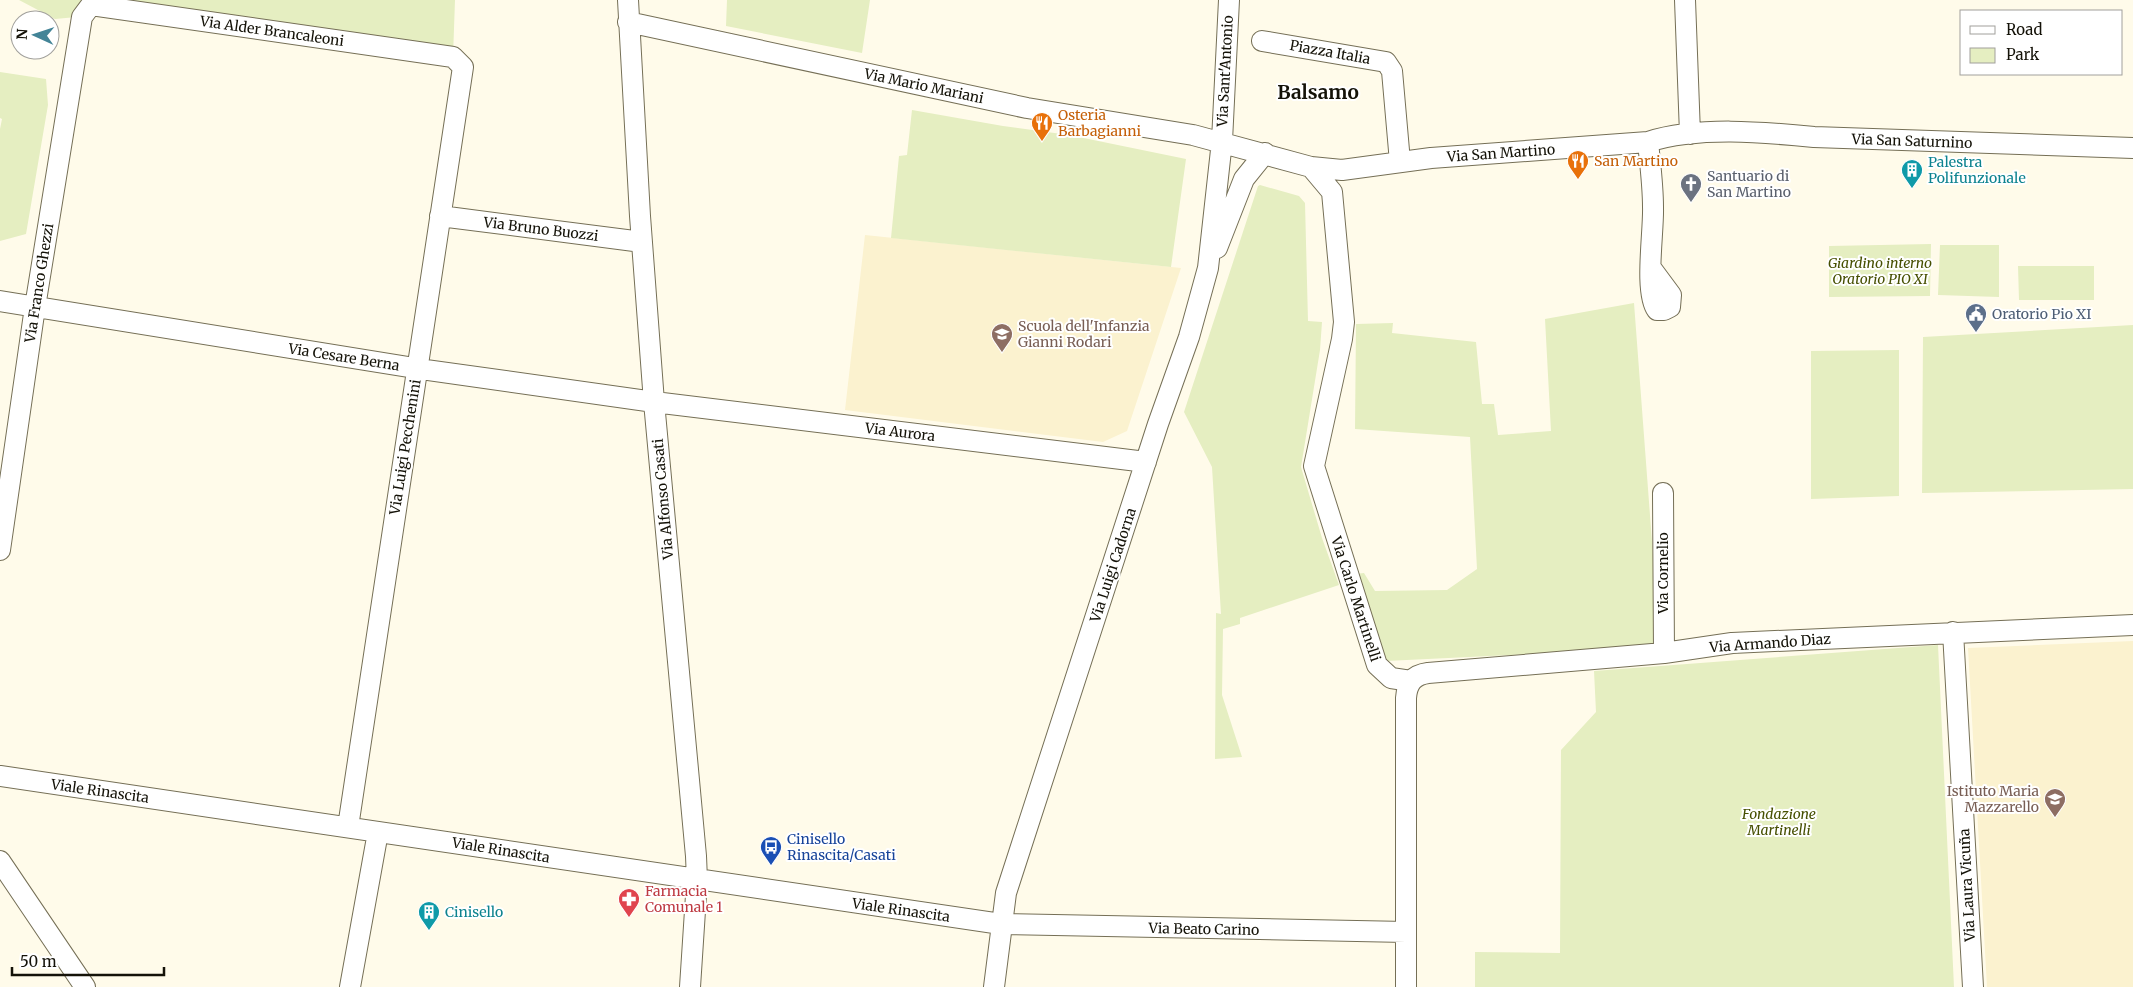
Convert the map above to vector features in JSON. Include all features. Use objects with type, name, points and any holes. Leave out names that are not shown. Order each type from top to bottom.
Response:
[{"type":"street","name":"Via Alfonso Casati","points":[[628,0],[642,242],[654,402],[697,880],[690,987]]},
{"type":"street","name":"Via Sant'Antonio","points":[[1222,141],[1229,0]]},
{"type":"street","points":[[1685,0],[1690,134]]},
{"type":"street","name":"Via Alder Brancaleoni","points":[[82,17],[91,5],[454,57],[463,67]]},
{"type":"street","name":"Via Franco Ghezzi","points":[[0,550],[35,307],[82,17]]},
{"type":"street","name":"Via Mario Mariani","points":[[628,22],[1027,108],[1222,141]]},
{"type":"street","name":"Piazza Italia","points":[[1262,41],[1386,62],[1392,71],[1400,162]]},
{"type":"street","name":"Via Luigi Pecchenini","points":[[348,827],[463,67]]},
{"type":"street","name":"Via San Saturnino","points":[[1690,134],[1769,132],[1814,137],[2133,148]]},
{"type":"street","name":"Via San Martino","points":[[1311,167],[1342,170],[1400,162],[1648,142],[1690,134]]},
{"type":"street","points":[[1222,141],[1311,167],[1332,192]]},
{"type":"street","name":"Via Luigi Cadorna","points":[[994,987],[1006,894],[1146,462],[1189,337],[1208,268],[1222,141]]},
{"type":"street","points":[[1648,142],[1654,207],[1651,268]]},
{"type":"street","points":[[1208,268],[1244,179],[1265,153]]},
{"type":"street","name":"Via Carlo Martinelli","points":[[1342,170],[1332,192],[1344,322],[1342,339],[1314,466],[1377,666],[1391,678],[1411,681]]},
{"type":"street","name":"Via Bruno Buozzi","points":[[440,216],[642,242]]},
{"type":"street","name":"Via Cesare Berna","points":[[0,301],[417,368],[654,402]]},
{"type":"street","name":"Via Aurora","points":[[654,402],[1146,462]]},
{"type":"street","name":"Via Cornelio","points":[[1663,493],[1664,653]]},
{"type":"street","name":"Via Armando Diaz","points":[[1411,681],[1420,675],[1428,673],[1664,653],[1732,643],[2133,625]]},
{"type":"street","name":"Via Laura Vicuña","points":[[1953,632],[1973,987]]},
{"type":"street","points":[[1406,987],[1406,698],[1407,688],[1411,681]]},
{"type":"street","name":"Viale Rinascita","points":[[0,776],[1001,924]]},
{"type":"street","points":[[350,987],[378,832]]},
{"type":"street","points":[[0,861],[85,987]]},
{"type":"street","name":"Via Beato Carino","points":[[1001,924],[1406,932]]},
{"type":"shaded area","name":"Scuola dell'Infanzia Gianni Rodari","points":[[865,235],[1181,268],[1127,431],[1103,442],[845,410]]},
{"type":"shaded area","name":"Istituto Maria Mazzarello","points":[[2133,641],[2133,987],[1987,987],[1968,648]]},
{"type":"green space","points":[[19,0],[455,0],[453,57],[98,15],[60,19],[60,10],[38,10]]},
{"type":"green space","points":[[727,0],[870,0],[862,53],[726,26]]},
{"type":"green space","points":[[0,72],[46,79],[48,105],[26,234],[0,241],[0,129],[2,119],[0,118]]},
{"type":"green space","points":[[912,110],[1069,135],[1186,159],[1171,267],[891,238],[899,156],[907,155]]},
{"type":"green space","points":[[1258,186],[1299,196],[1305,203],[1308,321],[1322,322],[1320,350],[1301,467],[1322,538],[1339,585],[1240,618],[1240,624],[1223,629],[1222,695],[1242,757],[1215,759],[1216,613],[1221,614],[1212,467],[1184,412]]},
{"type":"green space","name":"Giardino interno Oratorio PIO XI","points":[[1931,244],[1930,296],[1829,297],[1829,246]]},
{"type":"green space","points":[[1940,245],[1999,245],[1999,297],[1938,295]]},
{"type":"green space","points":[[2018,266],[2094,266],[2094,300],[2019,300]]},
{"type":"green space","points":[[1634,303],[1660,648],[1386,661],[1379,648],[1355,574],[1364,573],[1375,591],[1447,590],[1477,569],[1470,437],[1355,429],[1356,324],[1393,323],[1392,333],[1476,342],[1482,404],[1494,404],[1498,435],[1551,431],[1545,319]]},
{"type":"green space","points":[[2133,325],[2133,489],[1922,493],[1923,337]]},
{"type":"green space","points":[[1899,350],[1899,496],[1811,499],[1811,351]]},
{"type":"green space","name":"Fondazione Martinelli","points":[[1938,645],[1954,987],[1475,987],[1475,952],[1560,953],[1561,750],[1596,712],[1594,671]]},
{"type":"place","name":"Osteria Barbagianni","points":[[1042,142]]},
{"type":"place","name":"San Martino","points":[[1578,180]]},
{"type":"place","name":"Palestra Polifunzionale","points":[[1912,189]]},
{"type":"place","name":"Santuario di San Martino","points":[[1691,203]]},
{"type":"place","name":"Oratorio Pio XI","points":[[1976,333]]},
{"type":"place","name":"Scuola dell'Infanzia Gianni Rodari","points":[[1002,353]]},
{"type":"place","name":"Istituto Maria Mazzarello","points":[[2055,818]]},
{"type":"place","name":"Cinisello Rinascita/Casati","points":[[771,866]]},
{"type":"place","name":"Farmacia Comunale 1","points":[[629,918]]},
{"type":"place","name":"Cinisello","points":[[429,931]]},
{"type":"district","name":"Balsamo","points":[[1318,92]]}]
